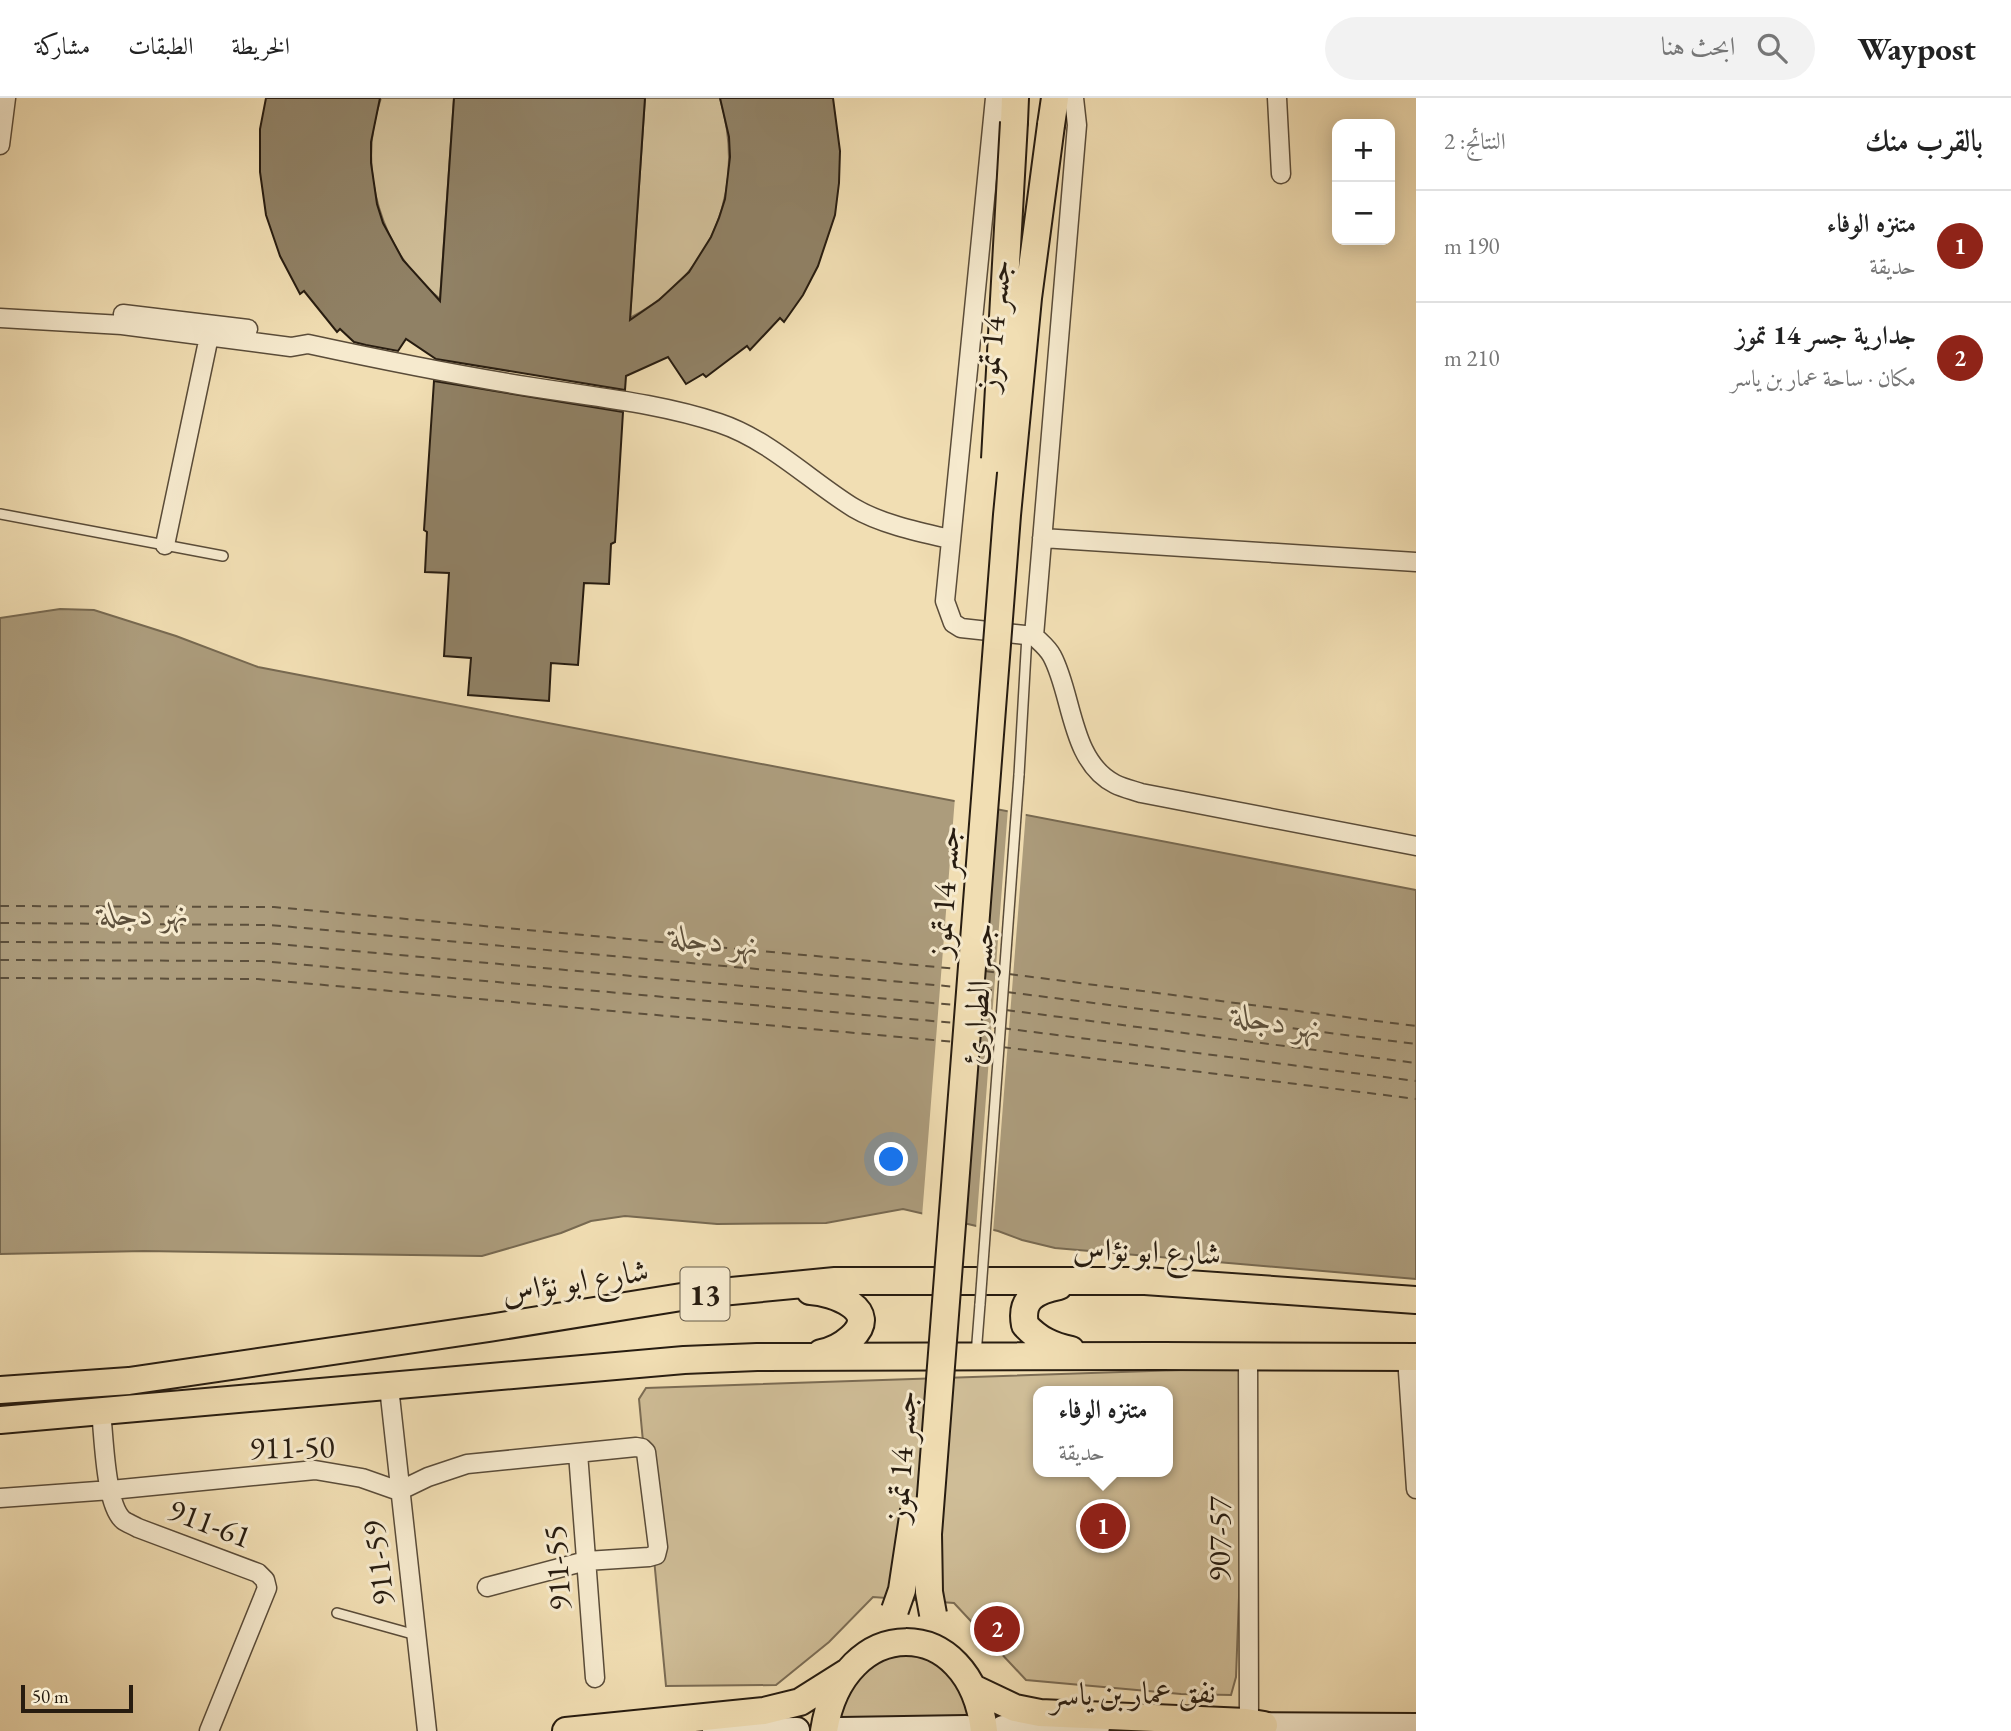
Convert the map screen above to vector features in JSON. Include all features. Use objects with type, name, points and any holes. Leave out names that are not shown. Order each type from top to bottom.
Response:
[{"type":"main road","name":"جسر 14 تموز","points":[[951,1660],[933,1614],[929,1591],[928,1534],[994,677],[1024,333],[1055,98]]},
{"type":"main road","name":"جسر 14 تموز","points":[[873,1650],[895,1610],[902,1590],[912,1535],[991,513],[1015,110]]},
{"type":"main road","name":"شارع ابو نؤاس","points":[[0,1390],[129,1381],[700,1294],[835,1280],[1145,1281],[1416,1300]]},
{"type":"main road","points":[[1145,1281],[1066,1284],[1047,1289],[1030,1298],[1025,1305],[1025,1325],[1034,1335],[1051,1346],[1077,1352],[1161,1356]]},
{"type":"main road","points":[[700,1294],[775,1290],[826,1292],[846,1300],[857,1309],[860,1321],[858,1332],[831,1351],[797,1356],[757,1357]]},
{"type":"main road","name":"13","points":[[0,1420],[684,1360],[757,1357],[1412,1357]]},
{"type":"main road","points":[[566,1731],[764,1712],[784,1707],[807,1698],[846,1673],[873,1650],[896,1642],[919,1643],[942,1652],[951,1660],[972,1688],[981,1711],[984,1729]]},
{"type":"main road","points":[[832,1730],[829,1705],[846,1673]]},
{"type":"main road","points":[[972,1688],[1015,1708],[1040,1713],[1257,1723]]},
{"type":"main road","name":"نفق عمار بن ياسر","points":[[832,1730],[1257,1723],[1416,1726]]},
{"type":"main road","points":[[715,1731],[797,1730]]},
{"type":"street","points":[[0,145],[6,98]]},
{"type":"street","points":[[995,98],[945,600],[953,623],[961,628],[1031,635],[1051,653],[1075,730],[1095,767],[1114,783],[1141,793],[1416,846]]},
{"type":"street","points":[[1031,635],[1042,538],[1077,125],[1074,98]]},
{"type":"street","points":[[1277,98],[1281,174]]},
{"type":"street","points":[[0,308],[97,312],[210,329]]},
{"type":"street","points":[[0,318],[298,336],[308,344],[471,377],[674,410],[722,424],[804,472],[856,509],[913,531],[950,539]]},
{"type":"street","points":[[165,545],[210,329]]},
{"type":"street","points":[[1042,538],[1416,562]]},
{"type":"street","name":"907-57","points":[[1248,1356],[1257,1723]]},
{"type":"street","points":[[1412,1357],[1416,1489]]},
{"type":"street","name":"911-59","points":[[389,1387],[427,1731]]},
{"type":"street","name":"911-61","points":[[101,1412],[114,1507],[122,1519],[138,1528],[258,1573],[265,1580],[267,1588],[209,1731]]},
{"type":"street","points":[[399,1492],[428,1477],[467,1464],[636,1447],[646,1452],[658,1547],[656,1555],[586,1561],[487,1587]]},
{"type":"street","name":"911-55","points":[[578,1453],[595,1678]]},
{"type":"street","name":"911-50","points":[[0,1497],[111,1490],[315,1470],[362,1478],[399,1492]]},
{"type":"lane","points":[[0,514],[223,556]]},
{"type":"lane","name":"جسر الطوارئ","points":[[976,1357],[1031,635]]},
{"type":"lane","points":[[337,1613],[416,1635]]},
{"type":"shaded area","points":[[381,98],[454,98],[440,299],[402,258],[379,208],[371,153]]},
{"type":"shaded area","points":[[645,98],[720,98],[727,131],[729,164],[725,196],[716,225],[702,253],[683,278],[659,300],[630,318]]},
{"type":"shaded area","points":[[1241,1368],[1245,1437],[1236,1677],[1231,1695],[1181,1694],[1026,1680],[954,1603],[873,1597],[829,1642],[776,1685],[666,1686],[639,1399],[646,1388]]},
{"type":"shaded area","points":[[908,1653],[937,1662],[958,1684],[972,1723],[838,1718],[849,1689],[878,1660]]},
{"type":"water","name":"نهر دجلة","points":[[60,609],[94,610],[176,636],[258,667],[1416,890],[1416,1279],[1055,1248],[998,1231],[903,1209],[826,1223],[717,1224],[625,1216],[591,1221],[561,1233],[482,1256],[144,1251],[0,1254],[0,618]]},
{"type":"pier","points":[[955,797],[998,806],[965,1227],[922,1217]]},
{"type":"pier","points":[[1008,808],[1026,811],[993,1233],[976,1229]]},
{"type":"building","points":[[266,98],[380,98],[371,142],[377,204],[383,223],[403,260],[440,301],[454,98],[645,98],[630,320],[659,300],[689,272],[711,237],[719,218],[725,199],[730,157],[729,137],[720,98],[833,98],[840,151],[835,215],[818,266],[803,295],[784,322],[780,318],[750,350],[747,346],[706,377],[703,374],[686,384],[668,357],[626,376],[625,390],[436,359],[406,339],[398,351],[366,345],[354,342],[340,329],[337,332],[304,291],[300,294],[280,256],[266,215],[260,172],[260,129]]},
{"type":"building","points":[[434,381],[623,412],[615,542],[611,544],[609,584],[584,583],[578,665],[551,663],[549,701],[468,695],[471,658],[444,656],[449,573],[425,572],[427,532],[424,530]]},
{"type":"ferry route","points":[[0,906],[274,907],[959,969]]},
{"type":"ferry route","points":[[0,923],[270,925],[957,987]]},
{"type":"ferry route","points":[[0,942],[266,943],[955,1005]]},
{"type":"ferry route","points":[[0,960],[262,961],[955,1023]]},
{"type":"ferry route","points":[[985,971],[1000,973]]},
{"type":"ferry route","points":[[1009,974],[1416,1026]]},
{"type":"ferry route","points":[[0,978],[258,979],[955,1042]]},
{"type":"ferry route","points":[[983,989],[998,991]]},
{"type":"ferry route","points":[[1007,992],[1416,1044]]},
{"type":"ferry route","points":[[982,1007],[997,1009]]},
{"type":"ferry route","points":[[1006,1010],[1416,1063]]},
{"type":"ferry route","points":[[978,1026],[997,1028]]},
{"type":"ferry route","points":[[1002,1028],[1416,1081]]},
{"type":"ferry route","points":[[978,1044],[997,1046]]},
{"type":"ferry route","points":[[1002,1047],[1416,1099]]},
{"type":"place","name":"متنزه الوفاء","points":[[1103,1526]]},
{"type":"place","name":"جدارية جسر 14 تموز","points":[[997,1629]]}]
